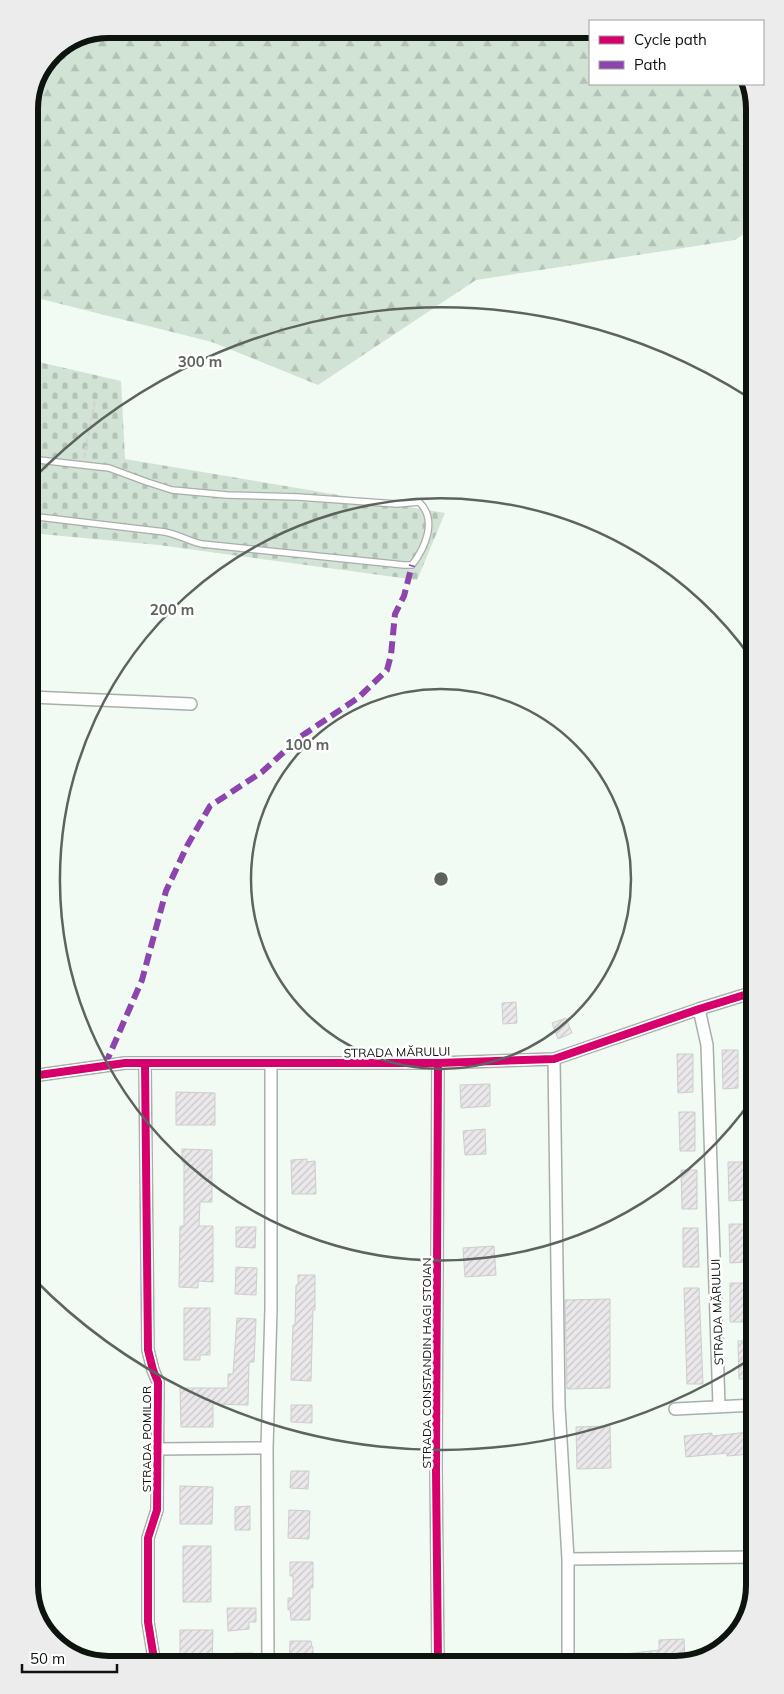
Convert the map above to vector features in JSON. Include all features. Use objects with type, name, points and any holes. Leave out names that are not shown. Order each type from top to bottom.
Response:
[{"type":"street","points":[[38,697],[191,704]]},
{"type":"street","name":"STRADA MĂRULUI","points":[[37,1075],[105,1065],[438,1063],[554,1059],[746,994]]},
{"type":"street","name":"STRADA MĂRULUI","points":[[699,1009],[707,1045],[719,1406]]},
{"type":"street","points":[[554,1059],[559,1406],[568,1559],[568,1656]]},
{"type":"street","name":"STRADA CONSTANDIN HAGI STOIAN","points":[[438,1063],[436,1460],[438,1656]]},
{"type":"street","name":"STRADA POMILOR","points":[[145,1064],[148,1350],[158,1382],[157,1510],[148,1538],[148,1622],[154,1656]]},
{"type":"street","points":[[268,1656],[271,1064]]},
{"type":"street","points":[[675,1409],[746,1405]]},
{"type":"street","name":"STRADA POMILOR","points":[[158,1449],[268,1448]]},
{"type":"street","points":[[568,1559],[746,1557]]},
{"type":"lane","points":[[38,460],[109,468],[172,490],[227,496],[298,497],[397,504],[419,502],[425,507],[428,517],[428,535],[421,553],[412,565],[404,565],[202,544],[190,541],[181,535],[165,532],[38,517]]},
{"type":"path","points":[[83,464],[94,400]]},
{"type":"green space","points":[[108,37],[589,38],[589,85],[743,85],[746,108],[746,232],[735,240],[476,280],[318,385],[212,342],[38,298],[38,104],[40,90],[52,65],[73,47],[86,41]]},
{"type":"green space","points":[[38,362],[121,381],[125,459],[445,513],[417,580],[159,545],[38,534]]},
{"type":"building","points":[[516,1002],[517,1023],[503,1024],[502,1003]]},
{"type":"building","points":[[566,1018],[572,1033],[558,1039],[552,1023]]},
{"type":"building","points":[[722,1050],[738,1050],[738,1088],[723,1089]]},
{"type":"building","points":[[677,1054],[693,1054],[693,1092],[678,1093]]},
{"type":"building","points":[[490,1084],[490,1106],[461,1108],[460,1085]]},
{"type":"building","points":[[176,1092],[215,1093],[215,1125],[176,1125]]},
{"type":"building","points":[[679,1112],[695,1112],[695,1151],[680,1151]]},
{"type":"building","points":[[485,1129],[486,1154],[465,1155],[463,1131]]},
{"type":"building","points":[[182,1149],[212,1150],[212,1202],[200,1202],[199,1226],[213,1226],[213,1282],[198,1281],[198,1288],[179,1287],[180,1226],[184,1226],[184,1162],[182,1162]]},
{"type":"building","points":[[307,1159],[307,1162],[315,1161],[316,1194],[292,1194],[291,1160]]},
{"type":"building","points":[[728,1162],[744,1162],[744,1200],[729,1201]]},
{"type":"building","points":[[681,1170],[697,1170],[697,1209],[682,1209]]},
{"type":"building","points":[[729,1224],[745,1224],[746,1262],[730,1263]]},
{"type":"building","points":[[236,1227],[256,1227],[255,1248],[236,1247]]},
{"type":"building","points":[[683,1228],[698,1228],[699,1267],[683,1267]]},
{"type":"building","points":[[494,1246],[496,1275],[465,1277],[463,1248]]},
{"type":"building","points":[[236,1267],[257,1268],[256,1295],[235,1294]]},
{"type":"building","points":[[298,1275],[315,1275],[311,1381],[291,1380],[293,1325],[295,1325]]},
{"type":"building","points":[[730,1283],[745,1283],[746,1322],[730,1322]]},
{"type":"building","points":[[684,1288],[699,1288],[703,1384],[687,1384]]},
{"type":"building","points":[[610,1299],[610,1388],[567,1389],[565,1300]]},
{"type":"building","points":[[184,1308],[210,1308],[210,1355],[200,1355],[200,1360],[184,1360]]},
{"type":"building","points":[[237,1318],[256,1319],[254,1362],[249,1362],[248,1405],[213,1404],[213,1427],[181,1427],[180,1388],[228,1388],[228,1374],[233,1374]]},
{"type":"building","points":[[746,1340],[746,1379],[739,1379],[738,1341]]},
{"type":"building","points":[[291,1405],[312,1405],[312,1423],[291,1422]]},
{"type":"building","points":[[610,1426],[611,1468],[577,1469],[576,1427]]},
{"type":"building","points":[[746,1432],[746,1454],[727,1456],[727,1453],[686,1457],[684,1436],[712,1433],[712,1436]]},
{"type":"building","points":[[291,1471],[309,1471],[308,1489],[290,1488]]},
{"type":"building","points":[[180,1486],[213,1487],[212,1524],[180,1524]]},
{"type":"building","points":[[250,1506],[250,1530],[235,1530],[235,1507]]},
{"type":"building","points":[[289,1510],[310,1511],[309,1539],[288,1538]]},
{"type":"building","points":[[183,1546],[211,1546],[211,1602],[183,1602]]},
{"type":"building","points":[[290,1562],[313,1562],[313,1588],[310,1588],[310,1620],[291,1620],[290,1609],[288,1610],[288,1598],[293,1598],[293,1576],[290,1576]]},
{"type":"building","points":[[227,1608],[256,1608],[256,1622],[249,1622],[249,1629],[228,1631]]},
{"type":"building","points":[[180,1630],[213,1630],[212,1656],[180,1656]]},
{"type":"building","points":[[684,1639],[685,1656],[617,1656],[659,1650],[659,1640]]},
{"type":"building","points":[[290,1641],[311,1641],[313,1656],[289,1656]]},
{"type":"building","points":[[234,1653],[253,1653],[253,1656],[234,1656]]},
{"type":"marked path","points":[[105,1065],[142,980],[166,891],[187,846],[210,806],[262,772],[300,737],[358,698],[387,670],[391,655],[395,614],[404,596],[412,565]]},
{"type":"cycle path","points":[[37,1075],[125,1063],[438,1063],[554,1059],[746,994]]},
{"type":"cycle path","points":[[438,1063],[436,1469],[438,1656]]},
{"type":"cycle path","points":[[145,1064],[148,1350],[158,1382],[157,1510],[148,1538],[148,1622],[154,1656]]}]
